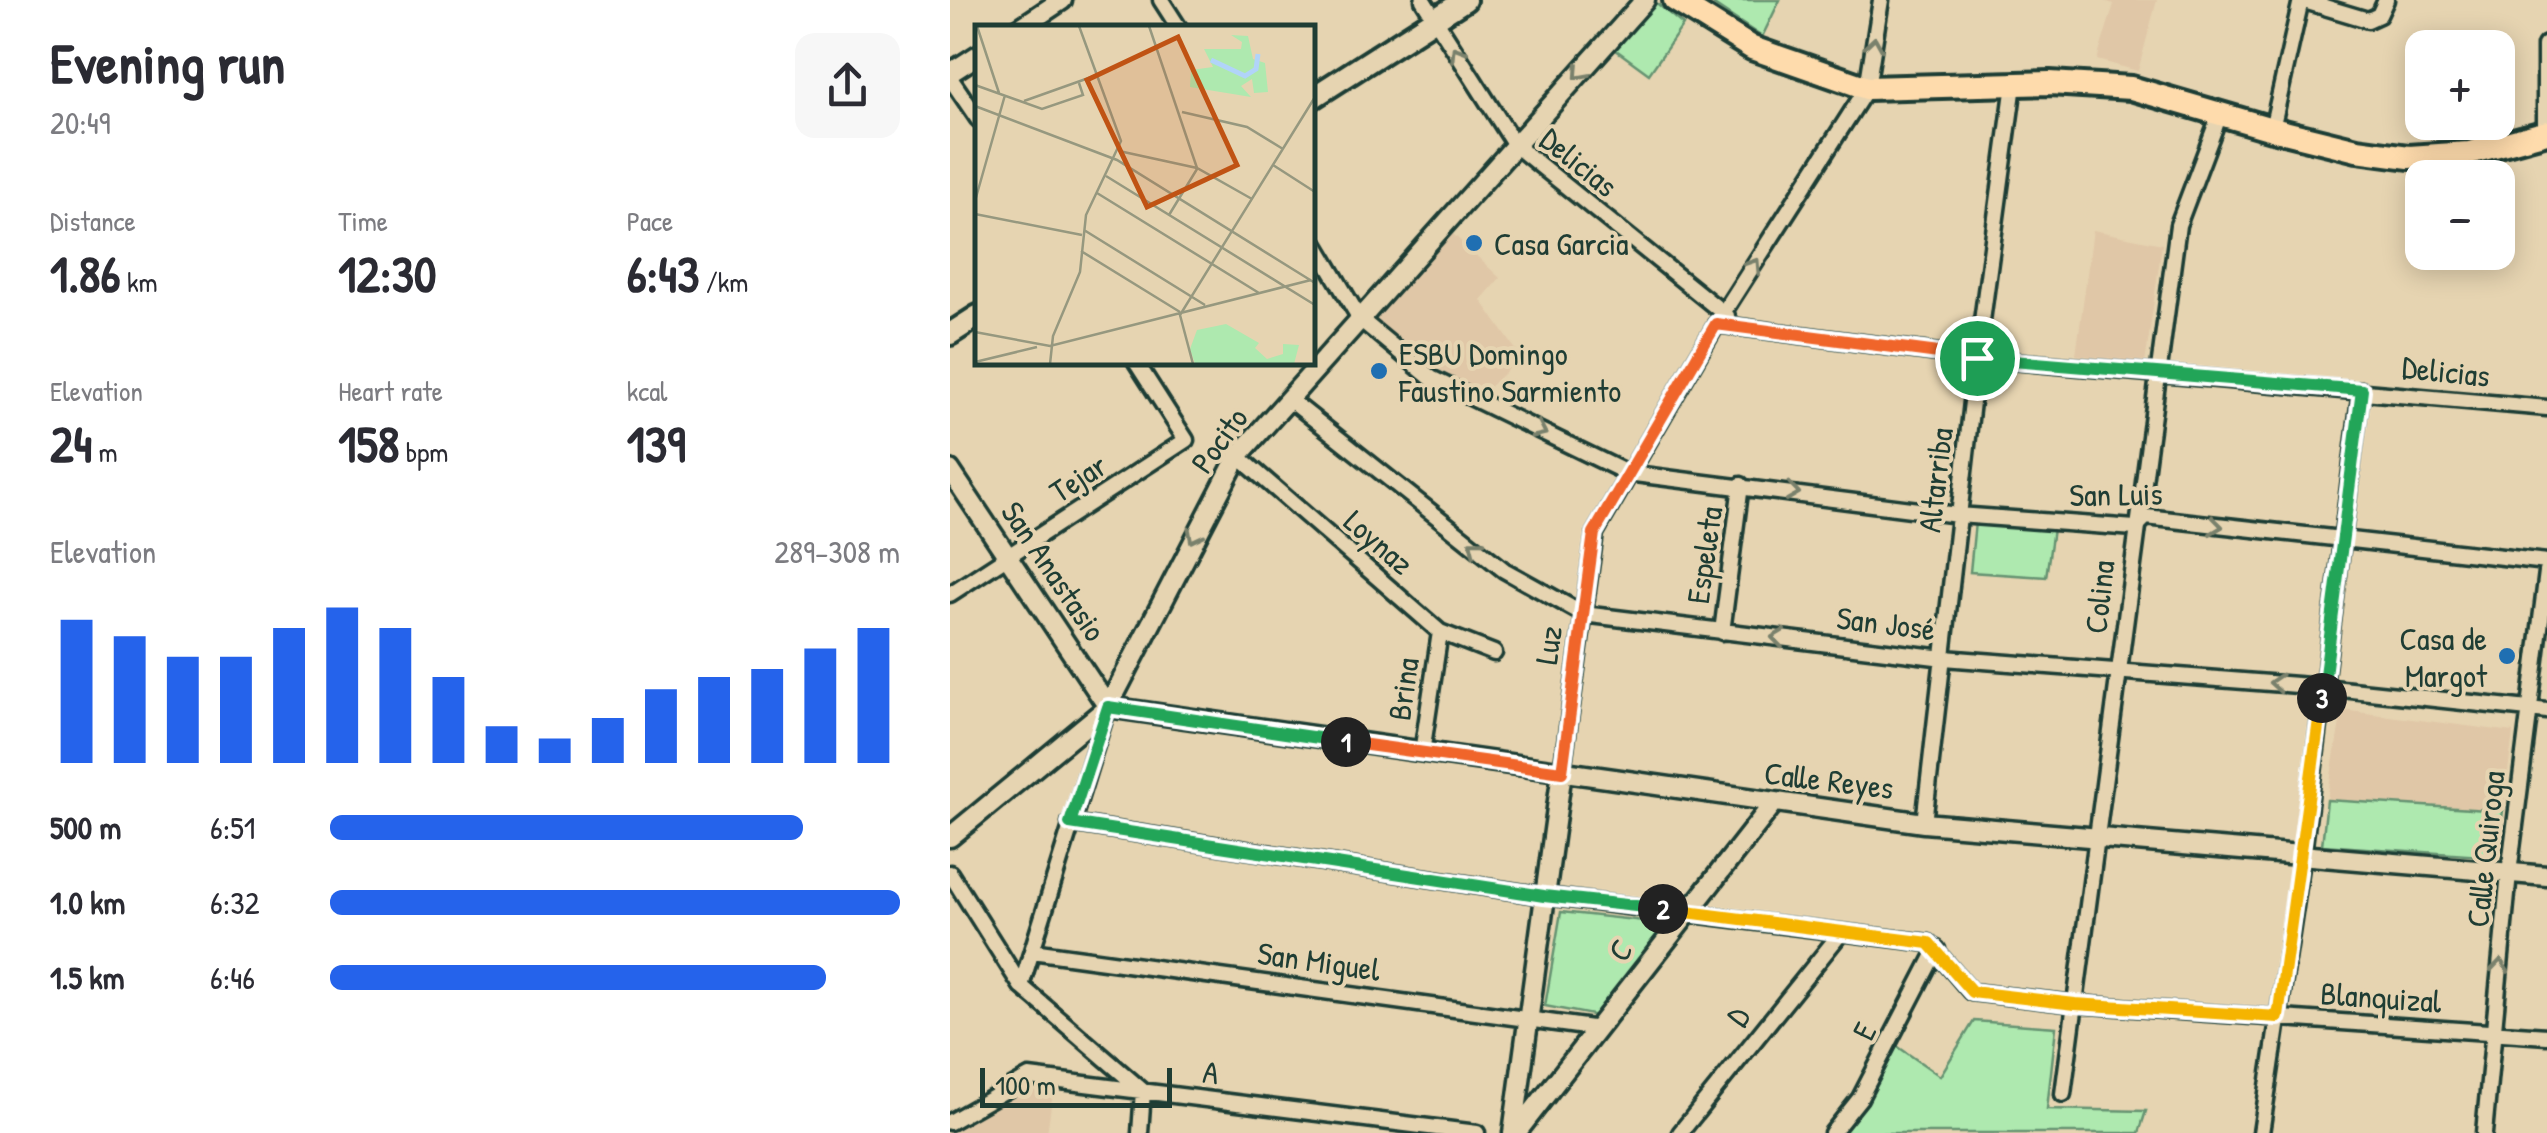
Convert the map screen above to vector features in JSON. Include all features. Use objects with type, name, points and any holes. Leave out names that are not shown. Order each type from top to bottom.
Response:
[{"type":"main road","points":[[1315,96],[1465,0]]},
{"type":"main road","points":[[1674,0],[1752,48],[1867,88],[2014,84],[2131,88],[2357,150],[2427,157],[2469,153],[2547,130]]},
{"type":"main road","points":[[950,334],[975,318]]},
{"type":"street","points":[[1024,25],[1062,0]]},
{"type":"street","points":[[1161,0],[1178,25]]},
{"type":"street","name":"Delicias","points":[[1423,0],[1515,145],[1719,319],[1742,328],[1977,358],[2547,408]]},
{"type":"street","name":"Pocito","points":[[950,837],[1108,707],[1238,456],[1645,0]]},
{"type":"street","name":"Luz","points":[[1515,1133],[1594,533],[1719,319],[1867,88],[1881,0]]},
{"type":"street","points":[[2272,129],[2301,0],[2368,20],[2379,15],[2386,0]]},
{"type":"street","points":[[2547,46],[2547,130]]},
{"type":"street","points":[[975,57],[950,76],[975,114]]},
{"type":"street","name":"Altarriba","points":[[1924,823],[1977,358],[2014,84]]},
{"type":"street","name":"Colina","points":[[2064,1094],[2135,528],[2178,225],[2220,114]]},
{"type":"street","name":"San Luis","points":[[1315,243],[1360,319],[1431,378],[1627,473],[1958,515],[2135,528],[2146,517],[2547,562]]},
{"type":"street","name":"Tejar","points":[[950,594],[1186,440],[1138,365]]},
{"type":"street","points":[[2261,1133],[2303,854],[2362,390]]},
{"type":"street","name":"San José","points":[[1289,398],[1504,570],[1582,614],[1944,658],[2323,687],[2547,710]]},
{"type":"street","name":"Loynaz","points":[[1238,456],[1440,632],[1494,653]]},
{"type":"street","name":"San Anastasio","points":[[950,470],[1108,707]]},
{"type":"street","name":"Espeleta","points":[[1722,632],[1741,485]]},
{"type":"street","name":"Calle Quiroga","points":[[2484,1133],[2509,874],[2547,572]]},
{"type":"street","name":"Brina","points":[[1422,753],[1440,632]]},
{"type":"street","points":[[1020,986],[1108,707]]},
{"type":"street","name":"Calle Reyes","points":[[1108,707],[1924,823],[2098,841],[2547,876]]},
{"type":"street","name":"C","points":[[1515,1133],[1773,804]]},
{"type":"street","points":[[1070,823],[1544,896],[1929,943],[1937,949]]},
{"type":"street","points":[[950,873],[1020,986],[1143,1092],[1140,1133]]},
{"type":"street","name":"D","points":[[1680,1133],[1840,934]]},
{"type":"street","name":"Blanquizal","points":[[1937,949],[1972,992],[2075,1004],[2547,1036]]},
{"type":"street","name":"E","points":[[1832,1133],[1860,1098],[1937,949]]},
{"type":"street","name":"San Miguel","points":[[1032,951],[1599,1028]]},
{"type":"street","name":"A","points":[[950,1122],[1029,1076],[1476,1133]]},
{"type":"shaded area","points":[[2101,0],[2157,0],[2138,71],[2097,60],[2114,4]]},
{"type":"shaded area","points":[[2093,230],[2162,244],[2145,364],[2076,355]]},
{"type":"shaded area","points":[[1452,233],[1500,278],[1481,300],[1521,357],[1484,392],[1443,372],[1374,319]]},
{"type":"shaded area","points":[[2342,710],[2513,732],[2503,811],[2327,800]]},
{"type":"shaded area","points":[[1024,1090],[1053,1092],[1047,1133],[954,1132]]},
{"type":"green space","points":[[1653,0],[1683,25],[1649,74],[1612,47]]},
{"type":"green space","points":[[1717,0],[1780,0],[1762,37],[1714,5]]},
{"type":"green space","points":[[1975,522],[2053,529],[2046,577],[1970,572]]},
{"type":"green space","points":[[2327,800],[2503,811],[2496,857],[2322,845]]},
{"type":"green space","points":[[1561,912],[1672,924],[1597,1016],[1545,1006]]},
{"type":"green space","points":[[1974,1021],[2056,1027],[2047,1109],[2146,1111],[2139,1133],[1839,1133],[1894,1044],[1940,1076]]},
{"type":"place","name":"Casa Garcia","points":[[1474,243]]},
{"type":"place","name":"ESBU Domingo Faustino Sarmiento","points":[[1379,371]]},
{"type":"place","name":"Casa de Margot","points":[[2507,656]]},
{"type":"route","points":[[1716,324],[1977,358],[2362,390],[2303,854],[2278,1017],[2075,1004],[1972,992],[1929,943],[1544,896],[1070,823],[1108,707],[1562,772],[1594,533],[1716,324]]}]
